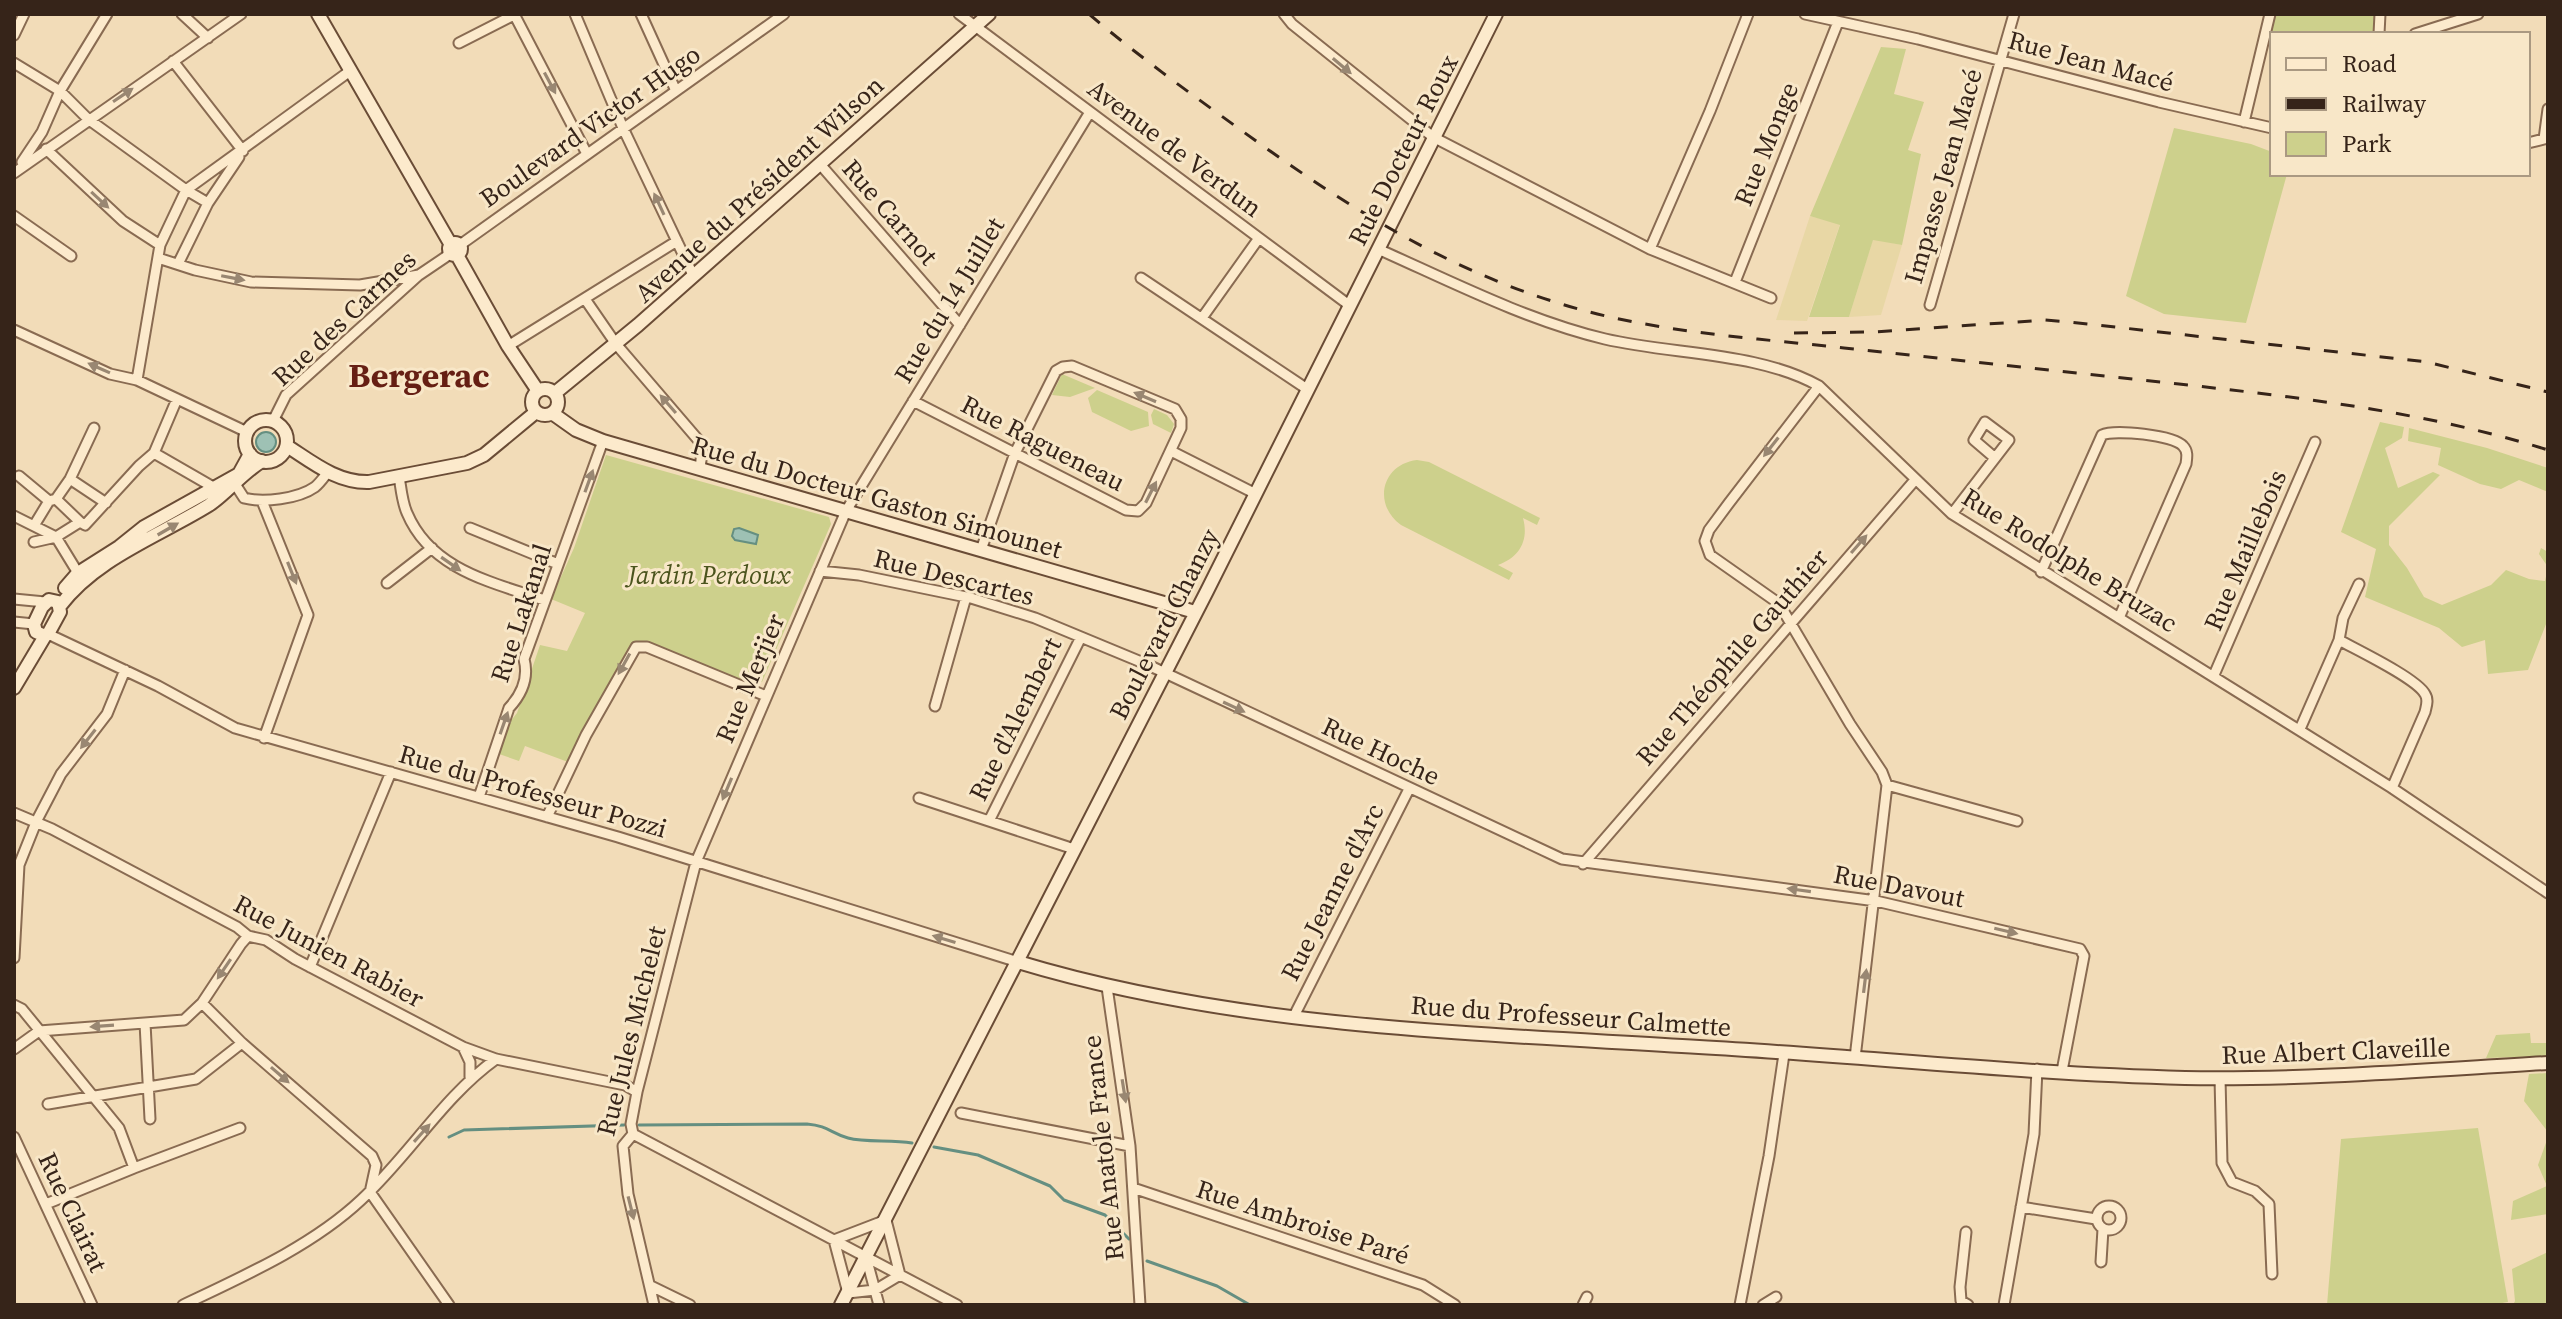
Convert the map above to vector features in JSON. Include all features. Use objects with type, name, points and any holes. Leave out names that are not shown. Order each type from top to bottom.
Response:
[{"type":"main road","points":[[318,14],[508,346],[538,391]]},
{"type":"main road","name":"Avenue du Président Wilson","points":[[555,393],[616,344],[989,14]]},
{"type":"main road","name":"Rue Docteur Roux","points":[[1349,305],[1496,14]]},
{"type":"main road","name":"Boulevard Chanzy","points":[[841,1305],[1018,962],[1349,305]]},
{"type":"main road","points":[[547,389],[555,393],[558,404],[552,413],[544,415],[536,412],[532,401],[538,391],[547,389]]},
{"type":"main road","points":[[283,451],[356,482],[399,476],[467,463],[484,455],[536,412]]},
{"type":"main road","name":"Rue du Docteur Gaston Simounet","points":[[552,413],[576,430],[603,441],[1195,612]]},
{"type":"main road","points":[[273,421],[286,433],[283,451],[268,462],[262,461],[250,454],[246,445],[247,432],[255,423],[273,421]]},
{"type":"main road","points":[[46,635],[36,632],[34,624],[78,573],[144,527],[213,487],[226,483],[239,474],[250,454]]},
{"type":"main road","points":[[54,603],[83,580],[211,503],[262,461]]},
{"type":"main road","points":[[14,688],[60,612],[54,603]]},
{"type":"main road","name":"Rue du Professeur Calmette","points":[[1018,962],[1107,987],[1222,1008],[1294,1016],[1784,1054],[2126,1074]]},
{"type":"main road","name":"Rue Albert Claveille","points":[[2126,1074],[2220,1078],[2548,1063]]},
{"type":"street","points":[[14,35],[24,14]]},
{"type":"street","points":[[182,14],[208,38]]},
{"type":"street","points":[[16,170],[241,14]]},
{"type":"street","points":[[575,14],[623,128],[693,275]]},
{"type":"street","points":[[641,14],[676,91]]},
{"type":"street","name":"Boulevard Victor Hugo","points":[[455,250],[784,14]]},
{"type":"street","name":"Avenue de Verdun","points":[[959,14],[1349,305]]},
{"type":"street","points":[[1284,14],[1292,24],[1433,137],[1650,249],[1771,298]]},
{"type":"street","points":[[1650,249],[1748,14]]},
{"type":"street","name":"Rue Jean Macé","points":[[1805,14],[2270,128]]},
{"type":"street","name":"Impasse Jean Macé","points":[[1930,305],[2014,14]]},
{"type":"street","points":[[2244,122],[2267,51],[2270,14]]},
{"type":"street","points":[[2421,32],[2478,14]]},
{"type":"street","points":[[16,170],[42,132],[60,91],[103,15]]},
{"type":"street","points":[[459,43],[514,15],[587,154]]},
{"type":"street","name":"Rue Monge","points":[[1735,282],[1838,22]]},
{"type":"street","points":[[173,61],[243,151]]},
{"type":"street","points":[[14,63],[60,91],[88,119],[208,203]]},
{"type":"street","points":[[137,380],[160,245],[186,190],[350,71]]},
{"type":"street","points":[[2546,138],[2548,109]]},
{"type":"street","name":"Rue du 14 Juillet","points":[[846,511],[1090,112]]},
{"type":"street","points":[[46,149],[123,221],[160,245]]},
{"type":"street","points":[[178,264],[208,203],[243,151]]},
{"type":"street","name":"Rue Carnot","points":[[819,163],[960,325]]},
{"type":"street","points":[[14,216],[71,256]]},
{"type":"street","points":[[1202,318],[1259,238]]},
{"type":"street","points":[[508,346],[677,241]]},
{"type":"street","name":"Rue Rodolphe Bruzac","points":[[1378,249],[1497,303],[1604,339],[1770,364],[1796,373],[1819,386],[1952,514],[2041,572],[2300,729],[2548,893]]},
{"type":"street","name":"Rue des Carmes","points":[[273,421],[286,395],[419,275],[455,250]]},
{"type":"street","points":[[158,258],[251,282],[360,285],[419,275]]},
{"type":"street","points":[[1141,278],[1307,389]]},
{"type":"street","points":[[585,299],[616,344],[700,442],[700,469]]},
{"type":"street","points":[[14,330],[110,374],[137,380],[247,432]]},
{"type":"street","points":[[981,550],[1015,453],[1056,371],[1063,367],[1072,366],[1175,409],[1181,419],[1181,428],[1171,451],[1254,493]]},
{"type":"street","points":[[1819,386],[1722,512],[1705,541],[1710,555],[1774,600],[1882,772],[1887,785],[1876,901],[1855,1058]]},
{"type":"street","points":[[19,476],[85,525],[154,453],[177,399]]},
{"type":"street","name":"Rue Ragueneau","points":[[913,401],[1126,510],[1138,511],[1146,503],[1171,451]]},
{"type":"street","points":[[35,524],[70,479],[94,428]]},
{"type":"street","points":[[2041,572],[2102,435],[2109,431],[2177,441],[2185,447],[2186,464],[2119,618]]},
{"type":"street","name":"Rue Lakanal","points":[[479,797],[509,708],[519,697],[527,671],[524,659],[603,441]]},
{"type":"street","name":"Rue Maillebois","points":[[2214,675],[2315,442]]},
{"type":"street","points":[[154,453],[213,487]]},
{"type":"street","points":[[1952,514],[1995,458]]},
{"type":"street","points":[[235,484],[244,498],[262,501],[304,493],[317,486],[328,472]]},
{"type":"street","points":[[399,476],[406,512],[420,536],[432,548],[460,571],[544,600]]},
{"type":"street","points":[[70,479],[106,503]]},
{"type":"street","name":"Rue Théophile Gauthier","points":[[1583,864],[1915,480]]},
{"type":"street","points":[[262,501],[308,615],[264,738]]},
{"type":"street","name":"Rue Merjier","points":[[696,862],[846,511]]},
{"type":"street","points":[[14,516],[56,537],[78,573]]},
{"type":"street","points":[[34,542],[56,537],[80,522]]},
{"type":"street","points":[[470,528],[558,564]]},
{"type":"street","points":[[387,583],[432,548]]},
{"type":"street","name":"Rue Descartes","points":[[820,571],[859,575],[1007,608],[1163,674]]},
{"type":"street","points":[[2300,729],[2339,640],[2343,618],[2359,584]]},
{"type":"street","points":[[935,706],[966,597]]},
{"type":"street","points":[[14,599],[54,603]]},
{"type":"street","points":[[14,622],[34,624]]},
{"type":"street","name":"Rue du Professeur Pozzi","points":[[46,635],[125,670],[228,725],[264,738],[547,817],[1018,962]]},
{"type":"street","name":"Rue d'Alembert","points":[[989,821],[1081,637]]},
{"type":"street","points":[[2339,640],[2396,672],[2425,694],[2425,712],[2392,788]]},
{"type":"street","points":[[547,817],[579,748],[632,650],[639,646],[766,696]]},
{"type":"street","points":[[14,958],[19,865],[35,824],[61,774],[107,714],[125,670]]},
{"type":"street","name":"Rue Hoche","points":[[1163,674],[1562,859],[1583,864]]},
{"type":"street","points":[[310,967],[391,772]]},
{"type":"street","points":[[1887,785],[2017,821]]},
{"type":"street","name":"Rue Jeanne d'Arc","points":[[1294,1016],[1409,789]]},
{"type":"street","points":[[919,798],[1074,849]]},
{"type":"street","name":"Rue Junien Rabier","points":[[14,813],[52,829],[237,927],[248,936],[266,940],[310,967],[463,1047],[496,1059],[625,1085],[637,1092]]},
{"type":"street","name":"Rue Jules Michelet","points":[[654,1305],[627,1183],[623,1146],[633,1134],[631,1124],[637,1092],[696,862]]},
{"type":"street","name":"Rue Davout","points":[[1583,864],[1876,901],[2080,949],[2084,956],[2062,1071]]},
{"type":"street","points":[[14,1049],[39,1031],[184,1020],[202,1003],[248,936]]},
{"type":"street","name":"Rue Anatole France","points":[[1107,987],[1130,1146],[1140,1305]]},
{"type":"street","points":[[202,1003],[242,1043],[372,1156],[376,1165],[370,1192],[449,1305]]},
{"type":"street","points":[[14,1005],[22,1009],[119,1128],[134,1168]]},
{"type":"street","points":[[145,1023],[150,1119]]},
{"type":"street","points":[[48,1104],[196,1079],[242,1043]]},
{"type":"street","points":[[463,1047],[470,1062],[470,1077]]},
{"type":"street","points":[[1740,1305],[1769,1156],[1784,1054]]},
{"type":"street","points":[[183,1305],[313,1237],[344,1215],[370,1192],[470,1077],[496,1059]]},
{"type":"street","points":[[2004,1305],[2034,1134],[2037,1069]]},
{"type":"street","points":[[2220,1078],[2222,1163],[2232,1182],[2255,1191],[2269,1204],[2272,1274]]},
{"type":"street","points":[[961,1113],[1130,1146]]},
{"type":"street","points":[[46,1204],[240,1128]]},
{"type":"street","points":[[633,1134],[957,1305]]},
{"type":"street","name":"Rue Clairat","points":[[14,1137],[92,1305]]},
{"type":"street","points":[[372,1156],[387,1159],[401,1157]]},
{"type":"street","name":"Rue Ambroise Paré","points":[[1133,1188],[1423,1285],[1455,1305]]},
{"type":"street","points":[[2096,1219],[2098,1211],[2104,1207],[2112,1206],[2119,1211],[2121,1219],[2118,1226],[2111,1230],[2103,1229]]},
{"type":"street","points":[[2021,1207],[2096,1219],[2103,1229],[2101,1262]]},
{"type":"street","points":[[834,1240],[886,1220],[900,1275]]},
{"type":"street","points":[[1966,1232],[1960,1287],[1961,1301],[1968,1305]]},
{"type":"street","points":[[834,1240],[848,1293],[875,1290],[900,1275]]},
{"type":"street","points":[[866,1257],[879,1305]]},
{"type":"street","points":[[651,1286],[690,1305]]},
{"type":"street","points":[[1763,1305],[1776,1297]]},
{"type":"shaded area","points":[[1810,216],[1840,224],[1807,321],[1776,320]]},
{"type":"shaded area","points":[[1873,239],[1902,245],[1881,315],[1849,317]]},
{"type":"shaded area","points":[[266,432],[273,435],[276,442],[273,449],[266,452],[259,449],[256,442],[259,435]]},
{"type":"shaded area","points":[[734,529],[758,535],[756,544],[735,540],[732,536]]},
{"type":"green space","points":[[2276,14],[2375,14],[2373,32],[2272,32]]},
{"type":"green space","points":[[1881,47],[1906,49],[1894,94],[1924,102],[1908,150],[1921,154],[1902,245],[1873,240],[1849,317],[1809,317],[1840,225],[1810,216]]},
{"type":"green space","points":[[2174,128],[2251,144],[2270,151],[2270,176],[2286,176],[2246,323],[2164,314],[2126,296]]},
{"type":"green space","points":[[1062,374],[1095,388],[1070,397],[1052,395]]},
{"type":"green space","points":[[1097,390],[1148,412],[1149,426],[1131,431],[1092,412],[1088,398]]},
{"type":"green space","points":[[1154,409],[1167,415],[1174,424],[1171,433],[1153,424],[1151,415]]},
{"type":"green space","points":[[2380,422],[2404,427],[2402,438],[2385,448],[2398,488],[2433,472],[2440,475],[2389,526],[2389,545],[2424,597],[2442,605],[2491,585],[2506,570],[2529,579],[2545,581],[2548,567],[2548,619],[2528,670],[2488,674],[2485,640],[2462,647],[2439,628],[2365,597],[2376,549],[2341,532]]},
{"type":"green space","points":[[2409,428],[2548,468],[2548,492],[2519,480],[2501,489],[2480,484],[2438,465],[2441,448],[2408,441]]},
{"type":"green space","name":"Jardin Perdoux","points":[[606,455],[829,517],[831,524],[762,682],[747,684],[641,641],[632,643],[568,762],[525,746],[519,761],[499,754],[509,723],[517,713],[540,645],[567,651],[585,613],[551,599],[574,548]]},
{"type":"green space","points":[[1417,460],[1429,462],[1540,518],[1537,525],[1523,518],[1525,534],[1521,547],[1506,562],[1498,565],[1513,573],[1509,580],[1401,525],[1392,516],[1384,496],[1389,477],[1405,463]]},
{"type":"green space","points":[[2541,548],[2548,552],[2548,567],[2539,554]]},
{"type":"green space","points":[[2530,1033],[2531,1043],[2548,1043],[2548,1056],[2486,1058],[2496,1035]]},
{"type":"green space","points":[[2548,1073],[2548,1132],[2524,1101],[2529,1074]]},
{"type":"green space","points":[[2478,1128],[2508,1302],[2491,1305],[2327,1305],[2341,1139]]},
{"type":"green space","points":[[2548,1137],[2548,1214],[2511,1220],[2513,1201],[2547,1186],[2538,1165]]},
{"type":"green space","points":[[2548,1252],[2548,1305],[2513,1305],[2512,1269]]},
{"type":"waterway","points":[[639,1125],[807,1124],[855,1139],[912,1143]]},
{"type":"waterway","points":[[449,1137],[464,1130],[624,1125]]},
{"type":"waterway","points":[[934,1147],[978,1155],[1050,1186],[1064,1200],[1105,1215],[1129,1239]]},
{"type":"waterway","points":[[1147,1261],[1217,1286],[1250,1305]]},
{"type":"railway","points":[[1089,14],[1200,100],[1350,204],[1427,249],[1509,286],[1552,301],[1624,320],[1696,332],[2319,401],[2411,416],[2548,450]]},
{"type":"railway","points":[[1794,333],[1873,332],[2045,320],[2427,362],[2548,392]]},
{"type":"district","name":"Bergerac","points":[[419,375]]}]
